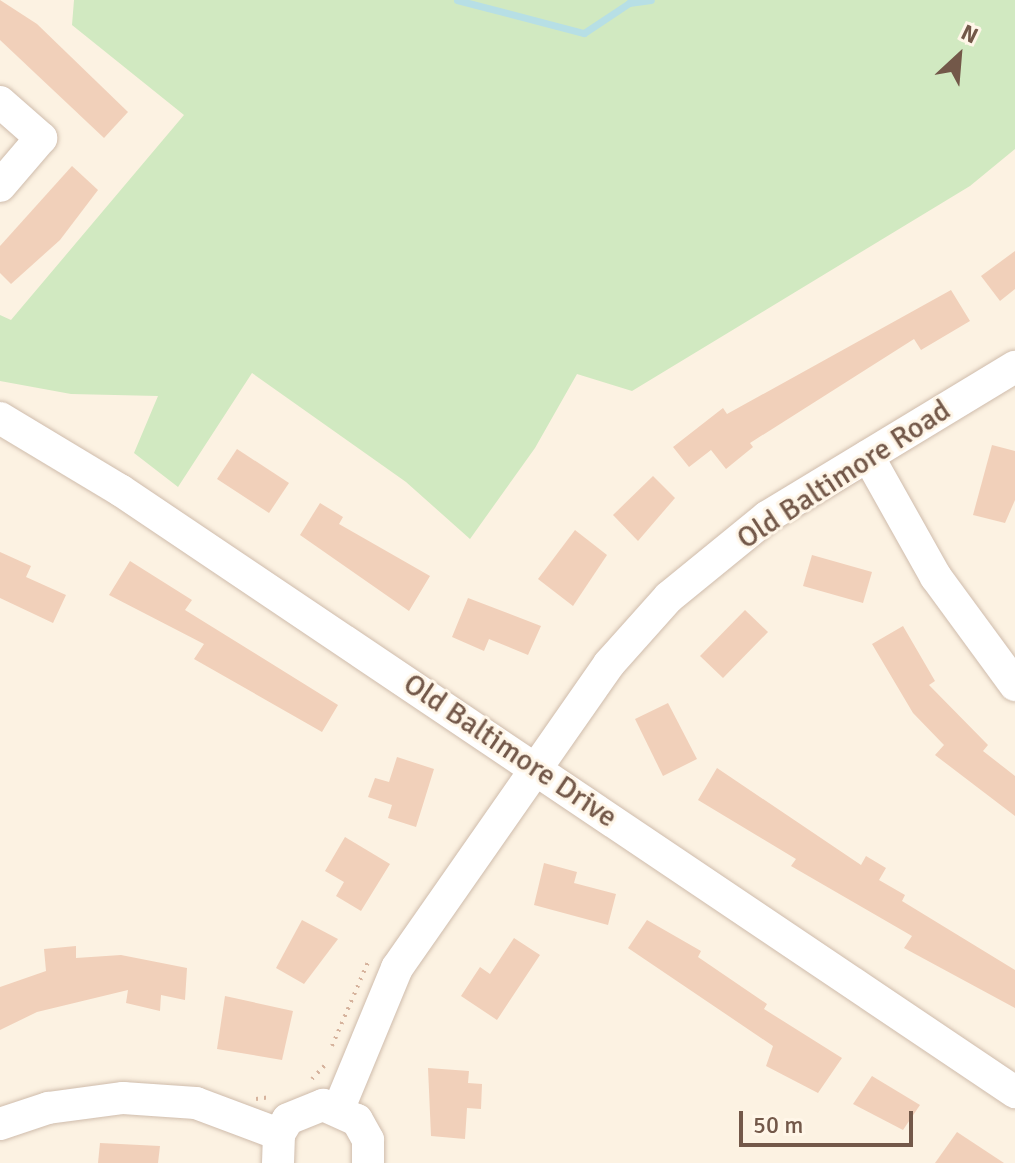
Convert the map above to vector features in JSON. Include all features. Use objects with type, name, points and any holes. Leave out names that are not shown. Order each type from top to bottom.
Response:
[{"type":"street","points":[[0,102],[41,138],[0,186]]},
{"type":"street","name":"Old Baltimore Road","points":[[339,1108],[397,968],[609,664],[669,597],[767,517],[1015,367]]},
{"type":"street","name":"Old Baltimore Drive","points":[[0,418],[120,490],[1015,1092]]},
{"type":"street","points":[[868,456],[936,577],[1015,685]]},
{"type":"street","points":[[0,1124],[48,1108],[123,1098],[196,1103],[278,1149],[305,1108],[339,1108],[368,1140],[368,1163]]},
{"type":"green space","points":[[74,0],[1015,0],[1015,149],[970,186],[632,391],[577,374],[535,448],[470,539],[406,482],[252,373],[178,487],[134,453],[158,396],[71,394],[0,381],[0,315],[11,320],[184,115],[72,25]]},
{"type":"building","points":[[0,0],[37,24],[128,112],[104,138],[0,40]]},
{"type":"building","points":[[72,166],[98,190],[60,240],[11,284],[0,273],[0,246]]},
{"type":"building","points":[[1015,251],[1015,289],[1000,301],[981,276]]},
{"type":"building","points":[[951,290],[970,321],[921,350],[914,339],[750,443],[753,447],[726,469],[711,450],[689,467],[673,447],[723,408],[727,414]]},
{"type":"building","points":[[992,445],[1015,451],[1015,500],[1005,523],[973,515]]},
{"type":"building","points":[[237,449],[289,483],[269,513],[217,479]]},
{"type":"building","points":[[653,476],[675,498],[638,541],[613,515]]},
{"type":"building","points":[[320,503],[343,517],[339,524],[430,576],[409,611],[300,535]]},
{"type":"building","points":[[575,530],[607,555],[573,606],[538,579]]},
{"type":"building","points":[[0,552],[31,566],[26,577],[66,595],[53,623],[0,598]]},
{"type":"building","points":[[812,555],[872,572],[863,603],[803,586]]},
{"type":"building","points":[[130,561],[192,600],[185,610],[338,705],[322,732],[194,659],[204,644],[109,595]]},
{"type":"building","points":[[468,598],[541,626],[528,655],[489,639],[484,651],[452,637]]},
{"type":"building","points":[[745,610],[768,632],[723,678],[700,656]]},
{"type":"building","points":[[903,626],[935,681],[929,685],[988,745],[983,751],[1015,776],[1015,816],[935,755],[944,745],[913,713],[872,644]]},
{"type":"building","points":[[668,703],[697,759],[663,776],[635,719]]},
{"type":"building","points":[[397,757],[434,769],[416,827],[388,818],[392,805],[368,797],[375,778],[389,782]]},
{"type":"building","points":[[717,768],[861,865],[866,856],[886,868],[879,880],[905,895],[902,901],[1015,970],[1015,1008],[904,948],[912,936],[791,866],[796,859],[698,800]]},
{"type":"building","points":[[345,837],[390,864],[361,911],[336,896],[344,882],[325,871]]},
{"type":"building","points":[[544,863],[577,872],[574,883],[616,894],[608,925],[534,905]]},
{"type":"building","points":[[302,920],[338,939],[304,984],[276,968]]},
{"type":"building","points":[[647,920],[701,951],[698,957],[767,1004],[764,1009],[842,1058],[818,1093],[766,1066],[773,1046],[628,948]]},
{"type":"building","points":[[514,938],[540,955],[497,1020],[461,996],[480,967],[490,974]]},
{"type":"building","points":[[76,946],[76,958],[121,955],[187,968],[185,1000],[161,995],[160,1011],[126,1003],[128,990],[37,1012],[0,1030],[0,987],[46,971],[44,949]]},
{"type":"building","points":[[225,996],[293,1011],[282,1060],[217,1049]]},
{"type":"building","points":[[428,1068],[469,1071],[468,1083],[482,1084],[481,1109],[467,1108],[465,1139],[431,1136]]},
{"type":"building","points":[[872,1076],[920,1105],[903,1130],[853,1104]]},
{"type":"building","points":[[957,1132],[1004,1163],[935,1163]]},
{"type":"building","points":[[100,1143],[160,1146],[158,1163],[98,1163]]},
{"type":"waterway","points":[[457,0],[584,33],[629,3],[651,0]]}]
